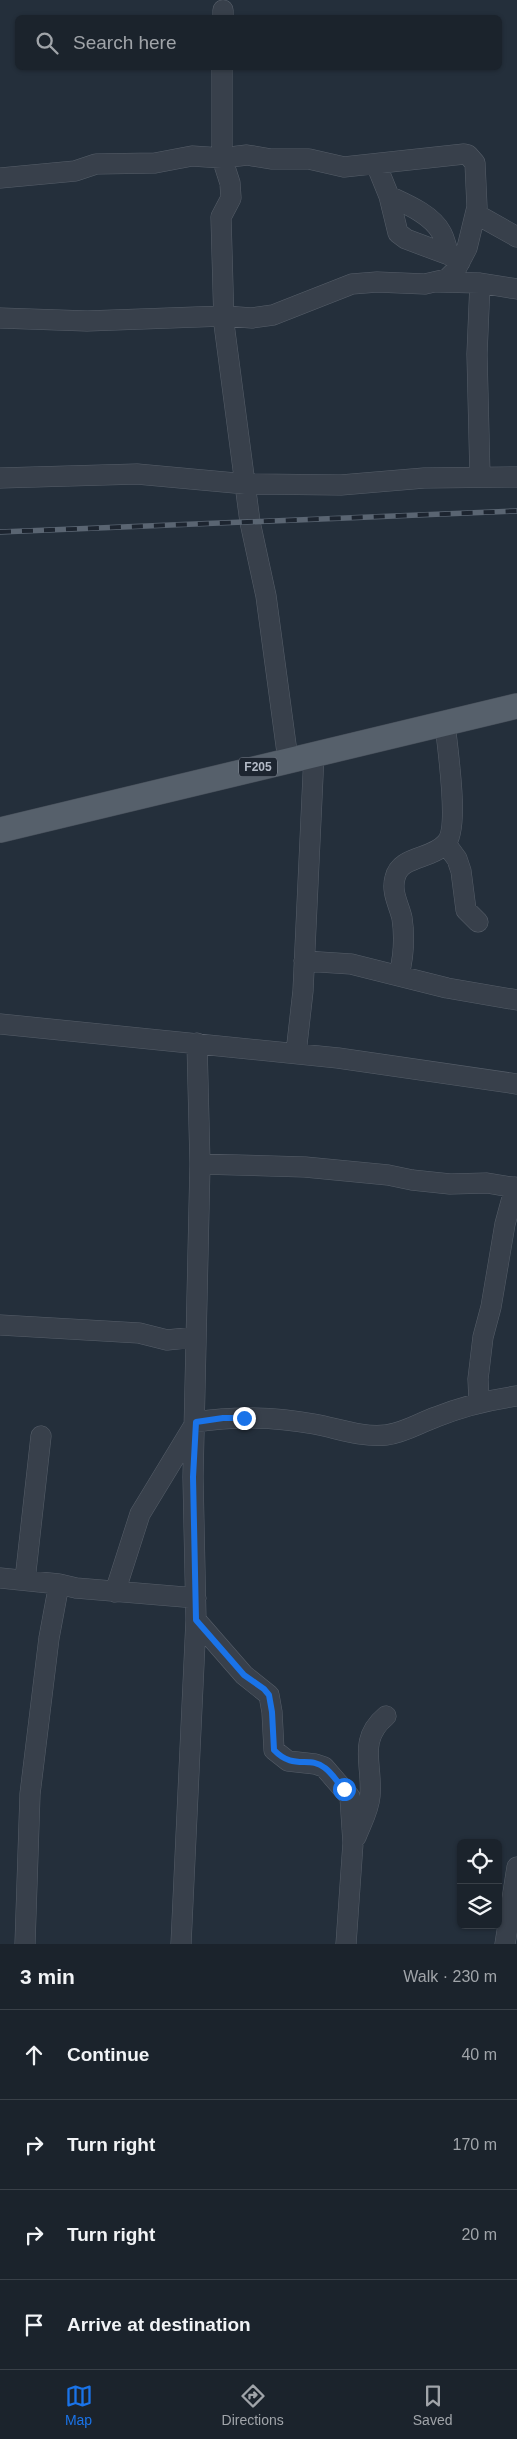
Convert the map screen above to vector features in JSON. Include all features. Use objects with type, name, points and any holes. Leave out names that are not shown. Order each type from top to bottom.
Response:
[{"type":"main road","name":"F205","points":[[0,830],[517,706]]},
{"type":"street","points":[[222,70],[222,158],[230,183],[231,198],[221,217],[224,316],[250,522],[266,596],[288,760]]},
{"type":"street","points":[[0,178],[75,171],[96,164],[155,163],[192,156],[222,158],[247,155],[309,160],[344,168],[468,155],[475,163],[476,176],[476,214],[473,229],[454,259],[452,275],[438,282]]},
{"type":"street","points":[[376,164],[388,196],[398,233],[406,239],[454,259]]},
{"type":"street","points":[[388,196],[420,212],[434,222],[442,232],[454,259]]},
{"type":"street","points":[[476,214],[517,237]]},
{"type":"street","points":[[0,318],[87,321],[224,316],[252,318],[273,315],[352,284],[480,283],[517,289]]},
{"type":"street","points":[[480,283],[477,354],[480,477]]},
{"type":"street","points":[[0,478],[137,474],[246,484],[341,485],[424,478],[517,477]]},
{"type":"street","points":[[399,975],[405,950],[402,918],[393,888],[395,877],[399,868],[406,862],[423,856],[446,844],[450,835],[453,815],[445,723]]},
{"type":"street","points":[[296,1053],[304,961],[314,754]]},
{"type":"street","points":[[446,844],[459,865],[466,910],[478,922]]},
{"type":"street","points":[[304,961],[351,964],[447,988],[517,1000]]},
{"type":"street","points":[[0,1024],[296,1053],[517,1084]]},
{"type":"street","points":[[181,1944],[196,1620],[193,1477],[196,1422],[200,1164],[197,1043]]},
{"type":"street","points":[[200,1164],[305,1167],[388,1174],[412,1180],[440,1183],[487,1183],[516,1187],[505,1224],[491,1307],[483,1337],[478,1380],[479,1401]]},
{"type":"street","points":[[0,1325],[139,1333],[167,1340],[196,1337]]},
{"type":"street","points":[[196,1422],[223,1418],[268,1418],[314,1424],[350,1432],[384,1435],[401,1432],[479,1401],[517,1396]]},
{"type":"street","points":[[115,1592],[140,1514],[196,1422]]},
{"type":"street","points":[[25,1580],[41,1436]]},
{"type":"street","points":[[0,1578],[115,1592],[196,1598]]},
{"type":"street","points":[[25,1944],[30,1794],[49,1638],[59,1584]]},
{"type":"street","points":[[196,1620],[244,1675],[264,1689],[269,1695],[274,1750],[288,1762],[315,1764],[324,1767],[350,1797],[353,1843],[346,1944]]},
{"type":"street","points":[[353,1843],[366,1814],[370,1796],[368,1767],[370,1740],[374,1725],[386,1716]]},
{"type":"street","points":[[506,1944],[517,1867]]},
{"type":"railway","points":[[0,532],[517,511]]},
{"type":"route","points":[[244,1418],[223,1418],[196,1422],[193,1477],[196,1620],[244,1675],[264,1689],[269,1695],[274,1750],[279,1756],[288,1762],[315,1764],[324,1767],[344,1789]]}]
